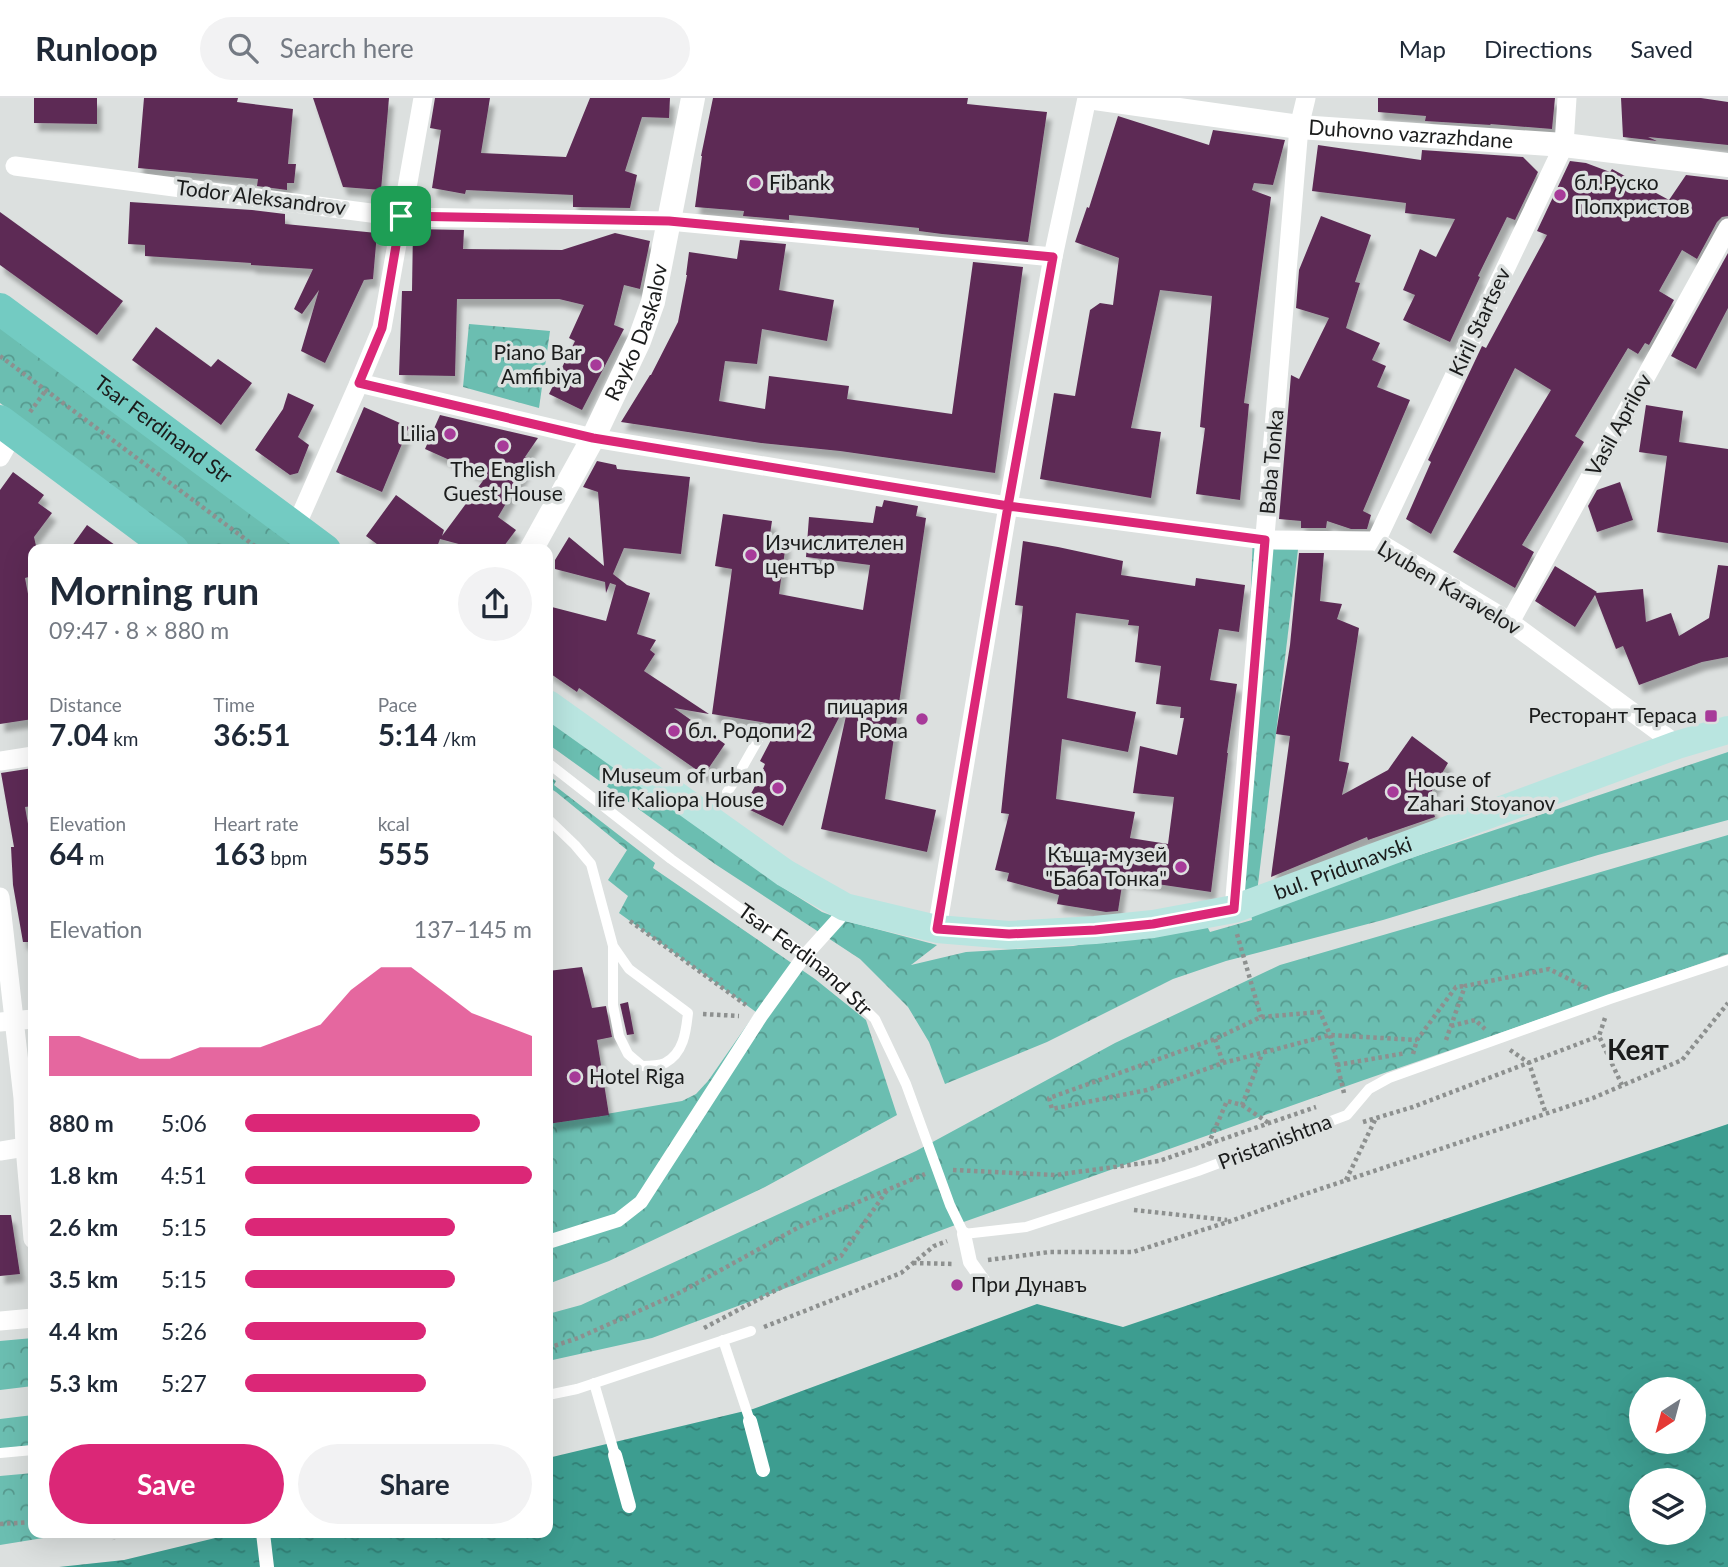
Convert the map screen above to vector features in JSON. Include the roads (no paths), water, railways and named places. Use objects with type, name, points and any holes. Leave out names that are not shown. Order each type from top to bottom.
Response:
[{"type":"main road","name":"Tsar Ferdinand Str","points":[[0,309],[318,544]]},
{"type":"main road","points":[[5,437],[164,544]]},
{"type":"main road","name":"bul. Pridunavski","points":[[553,707],[842,913],[937,929],[1009,934],[1235,919],[1677,745],[1728,730]]},
{"type":"street","points":[[296,526],[382,328],[423,98]]},
{"type":"street","name":"Rayko Daskalov","points":[[534,544],[593,438],[639,341],[653,302],[693,98]]},
{"type":"street","points":[[937,929],[1008,506],[1053,257],[1087,98]]},
{"type":"street","name":"Duhovno vazrazhdane","points":[[1095,98],[1299,127],[1564,145],[1728,165]]},
{"type":"street","name":"Baba Tonka","points":[[1235,919],[1299,127],[1306,98]]},
{"type":"street","name":"Kiril Startsev","points":[[1376,541],[1564,145],[1567,98]]},
{"type":"street","name":"Todor Aleksandrov","points":[[15,166],[401,216],[669,221],[1053,257]]},
{"type":"street","name":"Vasil Aprilov","points":[[1510,622],[1728,228]]},
{"type":"street","name":"Lyuben Karavelov","points":[[359,383],[593,438],[1008,506],[1265,540],[1376,541],[1510,622],[1677,745]]},
{"type":"street","points":[[0,761],[28,757]]},
{"type":"street","points":[[0,897],[16,1020],[28,1188]]},
{"type":"street","points":[[553,1240],[618,1220],[641,1202],[761,1016],[802,959],[842,913]]},
{"type":"street","points":[[0,1151],[24,1147]]},
{"type":"street","points":[[964,1234],[970,1262],[987,1286]]},
{"type":"street","points":[[0,1321],[28,1318]]},
{"type":"street","points":[[750,1420],[763,1470]]},
{"type":"street","points":[[615,1455],[629,1506]]},
{"type":"street","points":[[264,1538],[267,1567]]},
{"type":"lane","points":[[709,819],[764,729],[790,734]]},
{"type":"lane","name":"Tsar Ferdinand Str","points":[[553,767],[671,859],[823,968],[875,1019],[906,1084],[950,1205],[964,1234]]},
{"type":"lane","points":[[553,824],[590,864],[612,946],[613,1005],[619,1036],[628,1054],[642,1066],[664,1064],[680,1050],[688,1013],[629,969],[612,946]]},
{"type":"lane","name":"Pristanishtna","points":[[964,1234],[1026,1227],[1198,1171],[1347,1115],[1369,1088],[1389,1078],[1728,960]]},
{"type":"lane","points":[[553,1394],[594,1383],[751,1331]]},
{"type":"lane","points":[[723,1340],[750,1420]]},
{"type":"lane","points":[[594,1383],[615,1455]]},
{"type":"lane","points":[[0,1453],[28,1450]]},
{"type":"water","points":[[1728,1124],[1728,1567],[59,1567],[124,1560],[215,1538],[553,1538],[553,1457],[753,1409],[1037,1304],[1123,1327]]},
{"type":"place","name":"Fibank","points":[[755,183]]},
{"type":"place","name":"бл.Руско Попхристов","points":[[1560,195]]},
{"type":"place","name":"Piano Bar Amfibiya","points":[[596,365]]},
{"type":"place","name":"Lilia","points":[[450,434]]},
{"type":"place","name":"The English Guest House","points":[[503,446]]},
{"type":"place","name":"Изчислителен център","points":[[751,555]]},
{"type":"place","name":"Ресторант Тераса","points":[[1711,716]]},
{"type":"place","name":"пицария Рома","points":[[922,719]]},
{"type":"place","name":"бл. Родопи 2","points":[[674,731]]},
{"type":"place","name":"Museum of urban life Kaliopa House","points":[[778,788]]},
{"type":"place","name":"House of Zahari Stoyanov","points":[[1393,792]]},
{"type":"place","name":"Къща-музей \"Баба Тонка\"","points":[[1181,867]]},
{"type":"place","name":"Hotel Riga","points":[[575,1077]]},
{"type":"place","name":"При Дунавъ","points":[[957,1285]]},
{"type":"district","name":"Кеят","points":[[1638,1050]]}]
